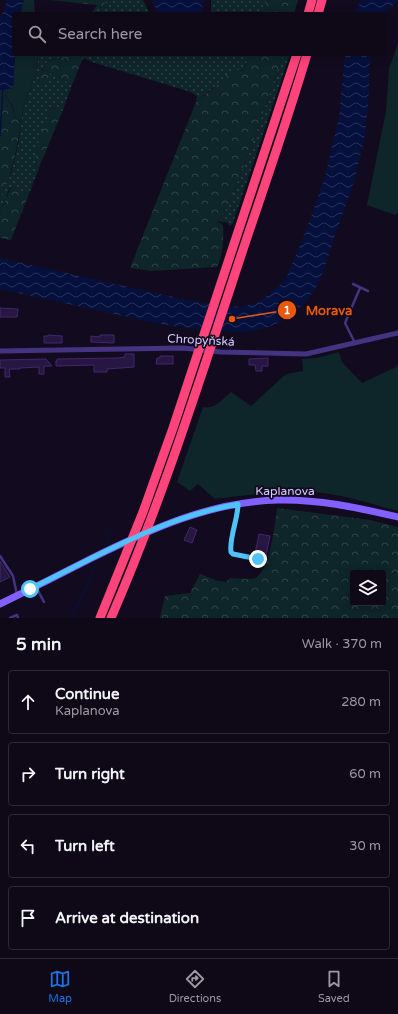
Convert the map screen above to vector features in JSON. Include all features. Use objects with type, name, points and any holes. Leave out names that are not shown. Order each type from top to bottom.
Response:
[{"type":"highway","points":[[309,12],[312,0]]},
{"type":"highway","points":[[319,12],[322,0]]},
{"type":"highway","points":[[100,618],[143,512],[197,357],[296,56]]},
{"type":"highway","points":[[111,618],[155,509],[208,357],[306,56]]},
{"type":"main road","name":"Kaplanova","points":[[0,604],[131,539],[167,524],[210,510],[238,504],[280,500],[317,501],[350,506],[398,517]]},
{"type":"street","name":"Chropyňská","points":[[0,351],[183,348],[221,352],[306,354],[398,333]]},
{"type":"lane","points":[[353,284],[368,291]]},
{"type":"lane","points":[[355,344],[353,336],[346,327],[345,323],[360,288]]},
{"type":"lane","points":[[238,504],[231,552],[233,554],[258,559]]},
{"type":"lane","points":[[0,556],[13,576],[17,596]]},
{"type":"lane","points":[[36,586],[44,602]]},
{"type":"lane","points":[[10,618],[17,615],[18,618]]},
{"type":"green space","points":[[24,0],[34,0],[35,12],[21,12]]},
{"type":"green space","points":[[50,0],[107,0],[102,7],[97,5]]},
{"type":"green space","points":[[107,0],[143,0],[149,12],[92,12],[97,5],[102,7]]},
{"type":"green space","points":[[211,0],[267,0],[264,12],[211,12]]},
{"type":"green space","points":[[267,0],[298,0],[295,12],[264,12]]},
{"type":"green space","points":[[398,43],[398,213],[395,215],[367,205],[386,111],[389,69]]},
{"type":"green space","points":[[15,56],[37,56],[38,67],[23,109],[21,122],[15,118],[13,107],[2,90],[13,88]]},
{"type":"green space","points":[[37,56],[68,56],[48,61],[44,65],[38,83],[51,72],[72,85],[62,112],[51,107],[35,165],[39,168],[29,194],[10,187],[0,212],[0,199],[11,173],[18,145],[23,109],[38,67]]},
{"type":"green space","points":[[68,56],[80,56],[83,58],[72,85],[51,72],[46,83],[38,83],[44,65],[48,61]]},
{"type":"green space","points":[[80,56],[249,56],[243,71],[234,70],[196,102],[197,96],[191,92]]},
{"type":"green space","points":[[249,56],[282,56],[255,136],[227,208],[217,221],[223,225],[223,246],[217,267],[151,271],[130,268],[196,102],[229,73],[234,70],[243,71]]},
{"type":"green space","points":[[282,56],[289,56],[233,223],[230,226],[227,222],[217,221],[227,208],[255,136]]},
{"type":"green space","points":[[0,90],[2,90],[13,108],[15,118],[21,122],[14,162],[0,199]]},
{"type":"green space","points":[[51,107],[62,112],[39,168],[35,165],[36,148]]},
{"type":"green space","points":[[11,187],[29,194],[11,240],[0,238],[0,212]]},
{"type":"green space","points":[[339,352],[342,362],[362,383],[398,365],[398,511],[332,494],[310,492],[274,492],[215,499],[198,484],[190,491],[177,482],[203,407],[207,408],[215,405],[222,401],[231,392],[251,406],[286,374],[303,371],[302,359],[316,358]]},
{"type":"green space","points":[[277,508],[370,520],[398,527],[398,618],[160,618],[165,596],[190,593],[200,574],[218,581],[226,582],[230,578],[255,578],[260,574],[264,567],[273,535]]},
{"type":"water","points":[[7,0],[24,0],[21,12],[12,12],[12,56],[15,56],[13,88],[0,90],[0,21]]},
{"type":"water","points":[[152,0],[202,0],[203,12],[157,12]]},
{"type":"water","points":[[362,0],[398,0],[385,12],[355,12]]},
{"type":"water","points":[[345,56],[370,56],[369,94],[365,133],[351,189],[316,287],[298,309],[279,322],[269,327],[247,332],[181,327],[160,324],[0,289],[0,258],[182,299],[222,306],[242,307],[261,301],[286,279],[307,228],[324,180],[339,117]]},
{"type":"building","points":[[0,308],[18,309],[17,317],[0,317]]},
{"type":"building","points":[[100,335],[114,335],[114,343],[91,342],[91,336],[100,337]]},
{"type":"building","points":[[44,336],[62,336],[62,343],[44,343]]},
{"type":"building","points":[[125,354],[134,354],[134,367],[107,369],[107,372],[94,372],[94,365],[56,366],[57,359],[118,358],[125,357]]},
{"type":"building","points":[[160,356],[173,356],[173,364],[156,364],[157,358],[160,358]]},
{"type":"building","points":[[268,358],[268,366],[262,366],[262,371],[256,371],[255,365],[249,365],[249,359]]},
{"type":"building","points":[[46,359],[52,366],[44,366],[44,374],[39,374],[39,367],[20,368],[9,369],[10,377],[5,377],[5,368],[0,368],[0,360]]},
{"type":"building","points":[[190,527],[197,530],[192,543],[184,540]]},
{"type":"building","points":[[259,534],[270,536],[266,556],[255,554]]},
{"type":"building","points":[[0,561],[10,577],[0,582]]},
{"type":"waterway","points":[[0,136],[3,88]]},
{"type":"waterway","points":[[105,546],[110,532]]},
{"type":"waterway","points":[[72,618],[97,562]]},
{"type":"place","name":"Morava","points":[[232,319]]},
{"type":"route","points":[[30,589],[131,539],[175,520],[238,504],[231,552],[233,554],[258,559]]}]
